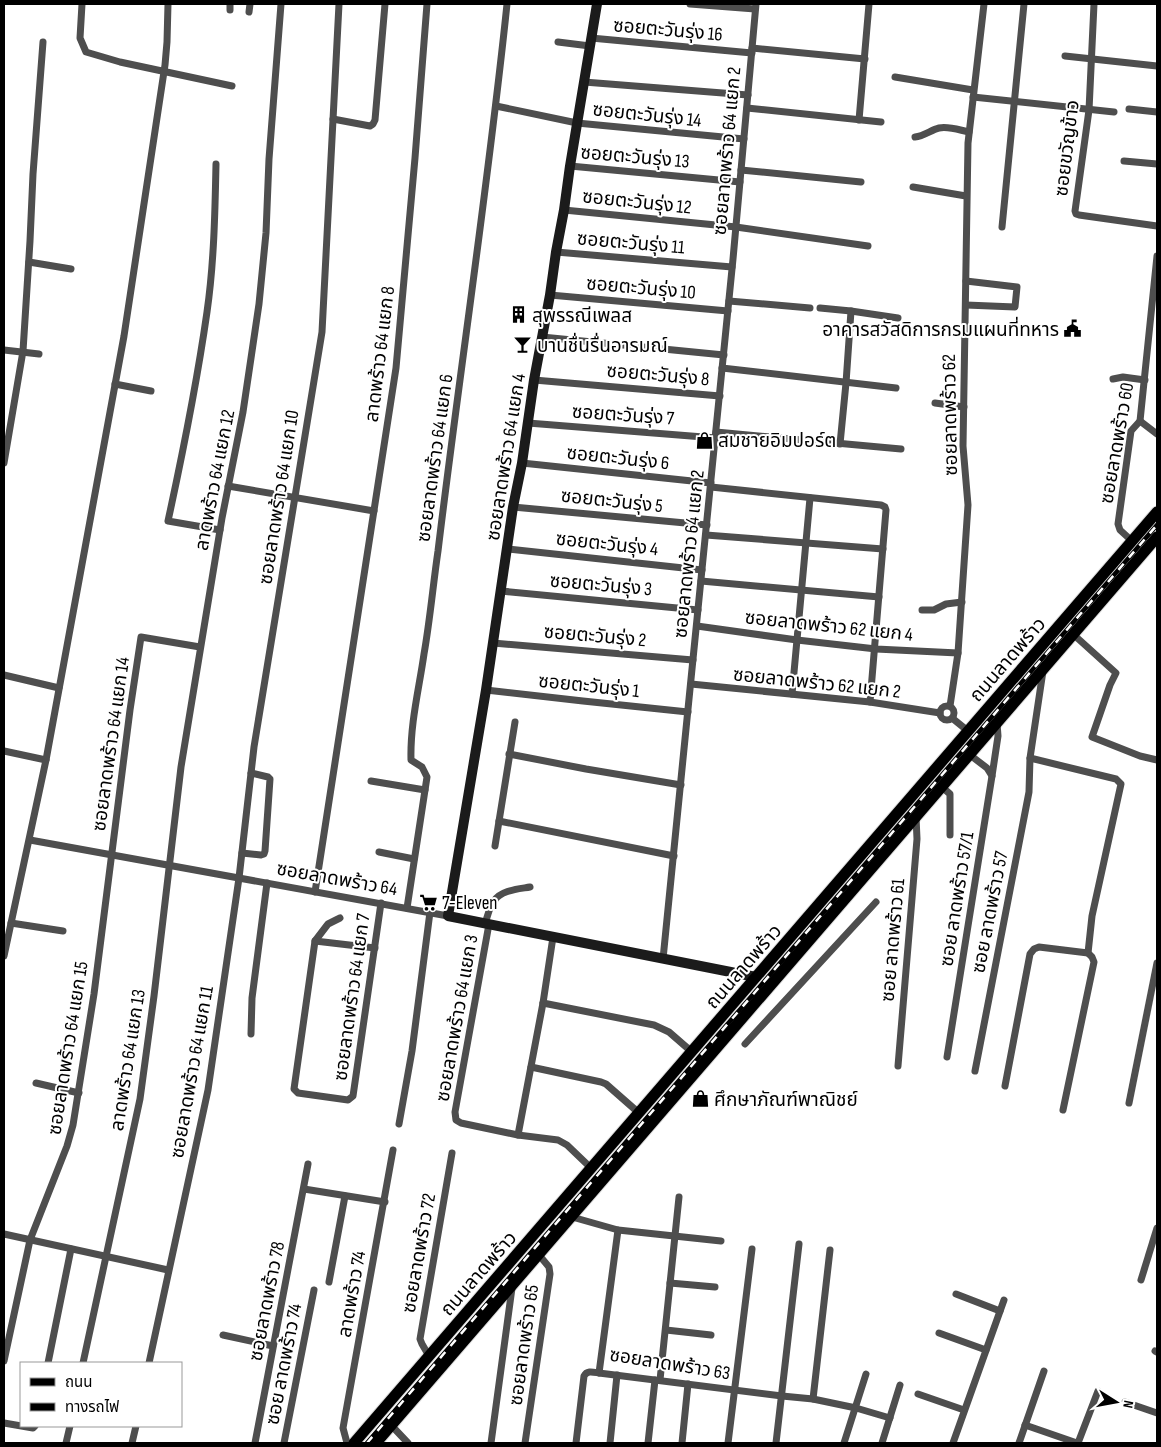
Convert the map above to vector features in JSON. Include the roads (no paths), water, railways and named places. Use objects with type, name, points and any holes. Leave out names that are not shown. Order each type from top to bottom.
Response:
[{"type":"main road","name":"ถนนลาดพร้าว","points":[[354,1443],[1157,512]]},
{"type":"main road","name":"ถนนลาดพร้าว","points":[[375,1443],[1157,537]]},
{"type":"main road","points":[[1062,623],[1074,635]]},
{"type":"main road","points":[[756,977],[769,987]]},
{"type":"main road","points":[[363,1433],[375,1443]]},
{"type":"street","points":[[82,4],[80,38],[86,52],[120,62],[232,86]]},
{"type":"street","points":[[4,956],[46,760],[124,336],[164,71],[168,4]]},
{"type":"street","name":"ลาดพร้าว 64 แยก 12","points":[[169,866],[181,768],[200,647],[243,412],[259,304],[266,233],[282,4]]},
{"type":"street","name":"ซอยลาดพร้าว 64 แยก 10","points":[[239,878],[256,737],[322,332],[339,4]]},
{"type":"street","points":[[332,119],[370,126],[375,120],[385,4]]},
{"type":"street","name":"ลาดพร้าว 64 แยก 8","points":[[314,892],[396,368],[427,4]]},
{"type":"street","name":"ซอยลาดพร้าว 64 แยก 6","points":[[407,908],[427,777],[422,767],[410,760],[411,740],[464,357],[507,4]]},
{"type":"street","name":"ซอยลาดพร้าว 64 แยก 4","points":[[448,916],[486,690],[513,507],[522,463],[534,380],[550,295],[597,4]]},
{"type":"street","points":[[690,4],[756,6]]},
{"type":"street","points":[[859,120],[869,4]]},
{"type":"street","name":"ซอยลาดพร้าว 62","points":[[952,718],[954,712],[950,706],[958,653],[968,506],[963,446],[966,196],[969,132],[984,4]]},
{"type":"street","points":[[1002,227],[1024,4]]},
{"type":"street","name":"ซอยขวัญข้าว","points":[[1094,4],[1089,110],[1075,211],[1076,214],[1157,226]]},
{"type":"street","name":"ซอยลาดพร้าว 64 แยก 2","points":[[663,959],[720,396],[756,6]]},
{"type":"street","points":[[4,463],[22,351],[33,174],[44,42]]},
{"type":"street","name":"ซอยตะวันรุ่ง 16","points":[[558,42],[590,42],[741,52],[752,50],[865,59]]},
{"type":"street","points":[[1065,56],[1157,66]]},
{"type":"street","points":[[895,77],[1014,101],[1114,112]]},
{"type":"street","points":[[584,82],[748,95]]},
{"type":"street","name":"ซอยตะวันรุ่ง 14","points":[[496,106],[577,123],[744,139]]},
{"type":"street","points":[[747,108],[881,122]]},
{"type":"street","points":[[1129,109],[1157,112]]},
{"type":"street","points":[[915,137],[938,128],[948,127],[969,132]]},
{"type":"street","points":[[1124,161],[1157,164]]},
{"type":"street","points":[[216,164],[214,238],[208,311],[186,440],[168,521],[220,530]]},
{"type":"street","name":"ซอยตะวันรุ่ง 13","points":[[570,166],[740,182]]},
{"type":"street","points":[[741,170],[861,182]]},
{"type":"street","points":[[913,187],[966,196]]},
{"type":"street","name":"ซอยตะวันรุ่ง 12","points":[[564,210],[736,227],[868,246]]},
{"type":"street","name":"ซอยตะวันรุ่ง 11","points":[[556,252],[732,267]]},
{"type":"street","name":"ซอยลาดพร้าว 60","points":[[1132,541],[1120,530],[1118,524],[1131,431],[1140,421],[1157,256]]},
{"type":"street","points":[[29,262],[70,269]]},
{"type":"street","points":[[966,281],[1017,287],[1015,307],[966,305]]},
{"type":"street","name":"ซอยตะวันรุ่ง 10","points":[[550,295],[728,311]]},
{"type":"street","points":[[729,301],[810,308]]},
{"type":"street","points":[[820,308],[898,318]]},
{"type":"street","points":[[840,444],[851,311]]},
{"type":"street","points":[[542,337],[724,354]]},
{"type":"street","points":[[4,350],[39,354]]},
{"type":"street","points":[[722,368],[896,388]]},
{"type":"street","points":[[1112,379],[1123,377],[1144,380]]},
{"type":"street","name":"ซอยตะวันรุ่ง 8","points":[[534,380],[720,396]]},
{"type":"street","points":[[115,384],[152,391]]},
{"type":"street","points":[[935,403],[964,407]]},
{"type":"street","points":[[1140,421],[1157,434]]},
{"type":"street","name":"ซอยตะวันรุ่ง 7","points":[[528,424],[716,435],[901,449]]},
{"type":"street","name":"ซอยตะวันรุ่ง 6","points":[[522,463],[885,507],[882,549]]},
{"type":"street","points":[[228,486],[374,511]]},
{"type":"street","points":[[792,694],[810,498]]},
{"type":"street","name":"ซอยตะวันรุ่ง 5","points":[[513,507],[707,525]]},
{"type":"street","points":[[706,535],[882,549],[876,649],[870,702]]},
{"type":"street","name":"ซอยตะวันรุ่ง 4","points":[[508,549],[702,570]]},
{"type":"street","points":[[701,581],[879,597]]},
{"type":"street","name":"ซอยตะวันรุ่ง 3","points":[[501,591],[698,610]]},
{"type":"street","points":[[922,610],[934,610],[946,604],[962,602]]},
{"type":"street","name":"ซอยลาดพร้าว 62 แยก 4","points":[[697,626],[876,649],[958,653]]},
{"type":"street","points":[[1074,635],[1116,673],[1092,737],[1140,756],[1157,760]]},
{"type":"street","name":"ซอยลาดพร้าว 64 แยก 14","points":[[110,854],[141,638],[200,647]]},
{"type":"street","name":"ซอยตะวันรุ่ง 2","points":[[493,643],[693,660]]},
{"type":"street","name":"ซอย ลาดพร้าว 57","points":[[975,1071],[1029,792],[1030,758],[1043,670]]},
{"type":"street","points":[[4,676],[59,688]]},
{"type":"street","name":"ซอยลาดพร้าว 62 แยก 2","points":[[691,684],[870,702],[940,713]]},
{"type":"street","name":"ซอยตะวันรุ่ง 1","points":[[486,690],[688,712]]},
{"type":"street","points":[[950,706],[943,707],[940,713],[943,719],[948,720],[952,718],[968,731]]},
{"type":"street","points":[[495,846],[515,722]]},
{"type":"street","name":"ซอย ลาดพร้าว 57/1","points":[[947,1057],[998,736],[997,723]]},
{"type":"street","points":[[4,751],[46,760]]},
{"type":"street","points":[[509,754],[681,785]]},
{"type":"street","points":[[970,755],[987,768],[992,776]]},
{"type":"street","points":[[1030,758],[1116,779],[1121,784],[1092,916],[1088,953]]},
{"type":"street","points":[[242,853],[261,855],[265,851],[270,779],[251,773]]},
{"type":"street","points":[[371,780],[425,790]]},
{"type":"street","points":[[942,787],[950,794],[950,835]]},
{"type":"street","name":"ซอย ลาดพร้าว 61","points":[[898,1066],[917,838],[916,816]]},
{"type":"street","points":[[499,820],[674,856]]},
{"type":"street","name":"ซอยลาดพร้าว 64","points":[[30,840],[430,912],[756,977]]},
{"type":"street","points":[[379,852],[414,859]]},
{"type":"street","name":"ซอยลาดพร้าว 64 แยก 15","points":[[4,1361],[30,1240],[74,1125],[94,994],[110,854]]},
{"type":"street","name":"ลาดพร้าว 64 แยก 13","points":[[83,1362],[140,1098],[169,866]]},
{"type":"street","name":"ซอยลาดพร้าว 64 แยก 11","points":[[149,1362],[208,1090],[239,878]]},
{"type":"street","points":[[251,1034],[252,998],[268,883]]},
{"type":"street","points":[[487,924],[494,900],[501,894],[530,887]]},
{"type":"street","points":[[745,1044],[876,902]]},
{"type":"street","name":"ซอยลาดพร้าว 64 แยก 7","points":[[315,941],[294,1089],[298,1093],[348,1100],[353,1096],[381,903]]},
{"type":"street","points":[[399,1124],[412,1051],[430,912]]},
{"type":"street","points":[[315,941],[328,924],[340,918]]},
{"type":"street","points":[[11,923],[63,930]]},
{"type":"street","name":"ซอยลาดพร้าว 64 แยก 3","points":[[487,924],[455,1112],[456,1120],[461,1123],[518,1135],[558,1140],[567,1145],[591,1168]]},
{"type":"street","points":[[518,1135],[553,937]]},
{"type":"street","points":[[315,941],[374,948]]},
{"type":"street","points":[[1005,1086],[1030,954],[1039,947],[1088,953],[1094,962],[1063,1110]]},
{"type":"street","points":[[1129,1103],[1157,963]]},
{"type":"street","points":[[542,1003],[654,1025],[669,1032],[692,1052]]},
{"type":"street","points":[[531,1067],[606,1084],[639,1113]]},
{"type":"street","points":[[36,1083],[79,1093]]},
{"type":"street","name":"ลาดพร้าว 74","points":[[347,1443],[343,1428],[393,1150]]},
{"type":"street","name":"ซอยลาดพร้าว 72","points":[[430,1356],[420,1339],[452,1153]]},
{"type":"street","name":"ซอยลาดพร้าว 78","points":[[255,1443],[308,1164]]},
{"type":"street","points":[[304,1190],[385,1202]]},
{"type":"street","points":[[329,1282],[345,1196]]},
{"type":"street","points":[[648,1443],[666,1330],[679,1197]]},
{"type":"street","points":[[572,1217],[618,1230],[721,1241]]},
{"type":"street","points":[[1141,1280],[1157,1228]]},
{"type":"street","name":"ซอยลาดพร้าว 63","points":[[618,1230],[599,1373],[813,1399],[856,1408],[890,1418]]},
{"type":"street","points":[[4,1234],[168,1270]]},
{"type":"street","points":[[776,1443],[799,1244]]},
{"type":"street","points":[[48,1362],[71,1249]]},
{"type":"street","points":[[728,1443],[752,1249]]},
{"type":"street","points":[[813,1399],[830,1250]]},
{"type":"street","name":"ซอยลาดพร้าว 65","points":[[526,1443],[550,1274],[549,1267],[539,1255]]},
{"type":"street","points":[[670,1282],[714,1287]]},
{"type":"street","points":[[491,1443],[512,1286]]},
{"type":"street","name":"ซอย ลาดพร้าว 74","points":[[284,1443],[314,1290]]},
{"type":"street","points":[[956,1294],[1000,1311]]},
{"type":"street","points":[[953,1443],[1004,1300]]},
{"type":"street","points":[[666,1330],[711,1335]]},
{"type":"street","points":[[939,1333],[986,1350]]},
{"type":"street","points":[[223,1335],[273,1346]]},
{"type":"street","points":[[1019,1443],[1044,1371]]},
{"type":"street","points":[[576,1443],[584,1376],[588,1372],[599,1373]]},
{"type":"street","points":[[844,1443],[866,1374]]},
{"type":"street","points":[[610,1443],[617,1375]]},
{"type":"street","points":[[682,1443],[688,1384]]},
{"type":"street","points":[[882,1443],[900,1385]]},
{"type":"street","points":[[1025,1425],[1078,1443],[1098,1391]]},
{"type":"street","points":[[918,1394],[964,1410]]},
{"type":"street","points":[[1125,1402],[1157,1413]]},
{"type":"street","points":[[4,1425],[20,1427]]},
{"type":"street","points":[[391,1425],[408,1443]]},
{"type":"street","points":[[66,1443],[70,1427]]},
{"type":"street","points":[[132,1443],[136,1427]]},
{"type":"railway","points":[[367,1443],[1157,525]]},
{"type":"place","name":"สุพรรณีเพลส","points":[[518,315]]},
{"type":"place","name":"อาคารสวัสดิการกรมแผนที่ทหาร","points":[[1073,329]]},
{"type":"place","name":"บานชื่นรื่นอารมณ์","points":[[523,345]]},
{"type":"place","name":"สมชายอิมปอร์ต","points":[[704,440]]},
{"type":"place","name":"7-Eleven","points":[[428,902]]},
{"type":"place","name":"ศึกษาภัณฑ์พาณิชย์","points":[[700,1099]]}]
